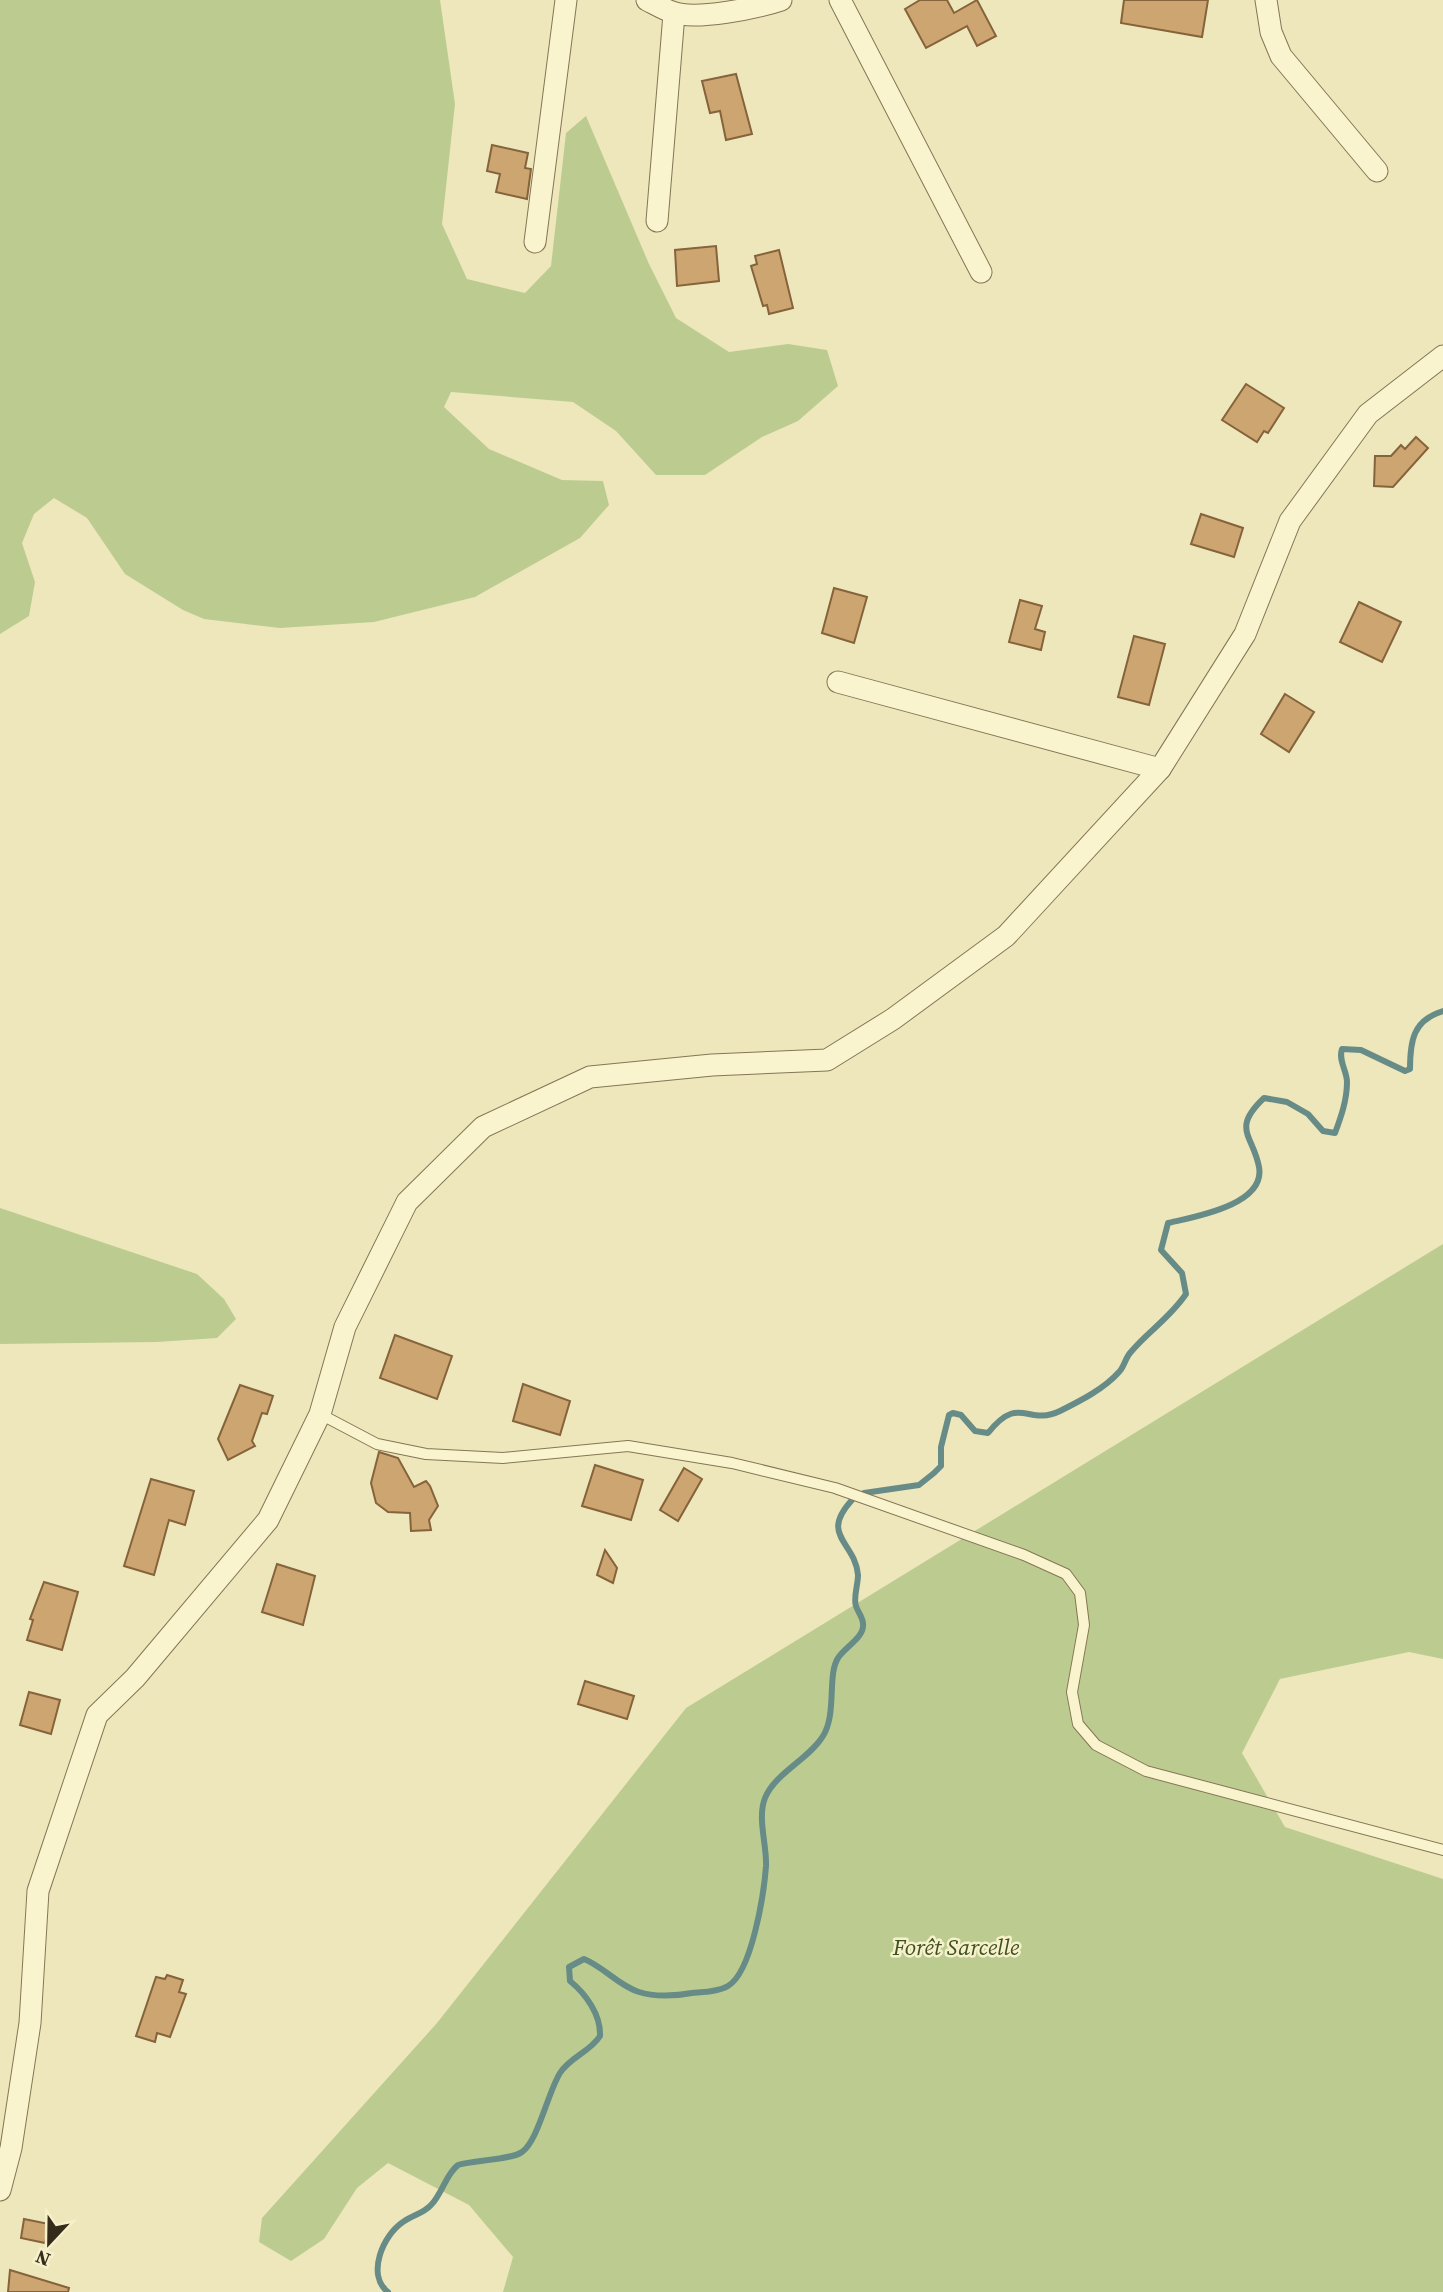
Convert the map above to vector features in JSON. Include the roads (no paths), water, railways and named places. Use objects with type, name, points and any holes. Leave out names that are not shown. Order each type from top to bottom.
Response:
[{"type":"street","points":[[535,242],[566,0]]},
{"type":"street","points":[[647,0],[674,14],[758,8],[781,0]]},
{"type":"street","points":[[840,0],[981,272]]},
{"type":"street","points":[[1266,0],[1271,32],[1281,57],[1377,171]]},
{"type":"street","points":[[657,221],[674,14]]},
{"type":"street","points":[[0,2190],[11,2148],[30,2023],[38,1891],[97,1715],[144,1668],[268,1520],[320,1414],[345,1327],[407,1202],[483,1127],[590,1077],[712,1065],[827,1060],[893,1019],[1006,936],[1160,769],[1245,635],[1290,522],[1368,414],[1443,356]]},
{"type":"street","points":[[838,682],[1160,769]]},
{"type":"lane","points":[[320,1414],[377,1444],[426,1454],[517,1457],[628,1446],[732,1463],[835,1488],[1024,1555],[1066,1574],[1080,1593],[1084,1625],[1072,1692],[1078,1724],[1096,1745],[1146,1770],[1443,1850]]},
{"type":"waterway","points":[[864,1493],[919,1485],[934,1473],[941,1466],[941,1447],[949,1415],[953,1413],[961,1415],[975,1431],[988,1433],[1008,1415],[1049,1415],[1076,1403],[1106,1384],[1121,1370],[1128,1355],[1186,1294],[1182,1273],[1161,1250],[1168,1223],[1226,1207],[1251,1191],[1258,1180],[1259,1167],[1246,1125],[1254,1109],[1264,1098],[1287,1102],[1308,1114],[1323,1131],[1335,1133],[1347,1089],[1342,1049],[1361,1050],[1405,1071],[1410,1069],[1411,1049],[1419,1026],[1443,1011]]},
{"type":"waterway","points":[[388,2292],[378,2276],[378,2266],[389,2236],[406,2220],[431,2205],[458,2165],[510,2157],[522,2152],[533,2138],[560,2073],[600,2036],[595,2013],[582,1992],[570,1981],[569,1967],[584,1959],[618,1981],[645,1994],[679,1995],[724,1988],[736,1978],[744,1965],[763,1894],[766,1858],[762,1814],[765,1798],[776,1781],[823,1736],[830,1717],[835,1665],[841,1654],[857,1639],[863,1626],[855,1603],[858,1575],[856,1563],[839,1531],[843,1512],[852,1500]]},
{"type":"park label","name":"Forêt Sarcelle","points":[[956,1947]]}]
